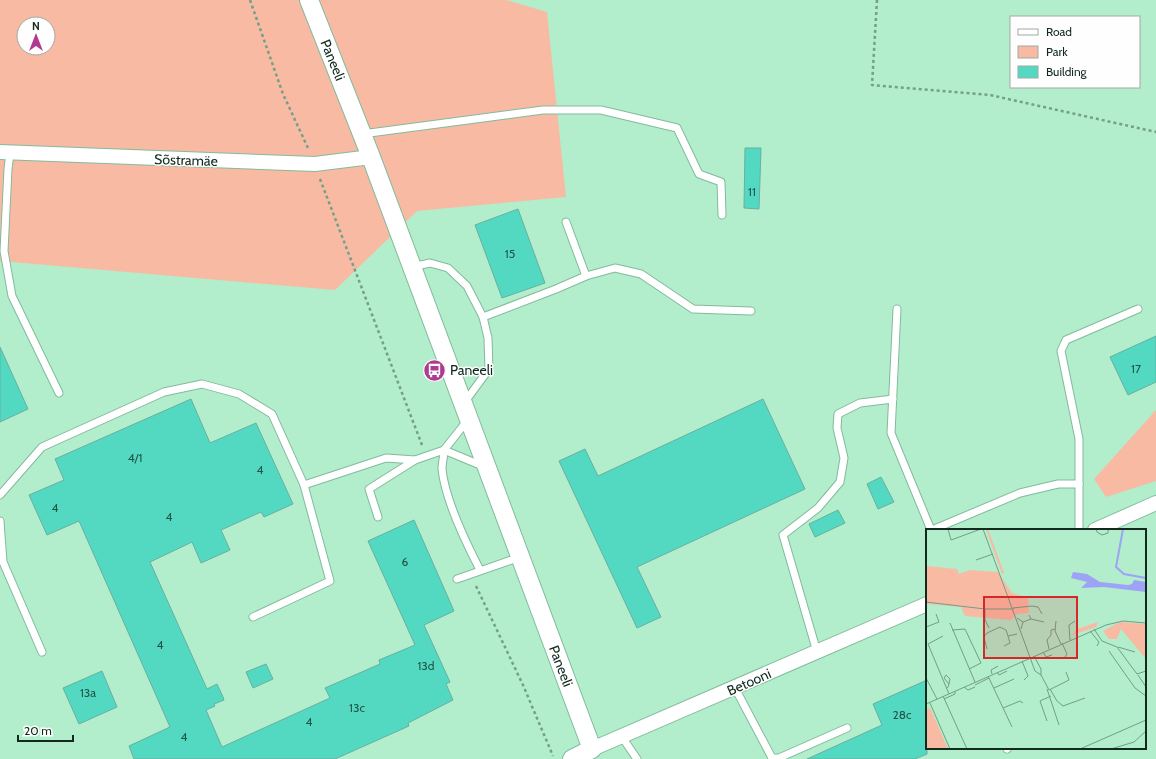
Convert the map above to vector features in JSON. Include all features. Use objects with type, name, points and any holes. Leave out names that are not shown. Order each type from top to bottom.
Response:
[{"type":"street","name":"Paneeli","points":[[309,0],[371,157],[593,754]]},
{"type":"street","name":"Sõstramäe","points":[[5,152],[315,164],[371,157]]},
{"type":"street","points":[[1097,529],[1156,503]]},
{"type":"street","name":"Betooni","points":[[572,759],[593,754],[622,737],[926,604]]},
{"type":"lane","points":[[362,134],[543,110],[600,110],[677,128],[699,174],[721,182],[722,215]]},
{"type":"lane","points":[[5,152],[4,251],[12,296],[59,393]]},
{"type":"lane","points":[[566,222],[586,276]]},
{"type":"lane","points":[[412,267],[430,263],[448,268],[467,286],[483,317],[488,338],[489,369],[444,450],[442,468],[448,494],[466,542],[480,570]]},
{"type":"lane","points":[[483,317],[586,276],[615,268],[641,274],[694,309],[751,311]]},
{"type":"lane","points":[[897,308],[891,433],[932,529]]},
{"type":"lane","points":[[1079,529],[1079,439],[1061,351],[1066,340],[1138,308]]},
{"type":"lane","points":[[0,495],[42,447],[164,392],[202,384],[239,394],[272,414],[304,485],[330,581],[253,617]]},
{"type":"lane","points":[[817,652],[782,535],[818,508],[840,482],[844,458],[837,428],[838,414],[860,403],[893,399]]},
{"type":"lane","points":[[378,517],[369,489],[415,460],[444,450],[486,468]]},
{"type":"lane","points":[[304,485],[386,458],[415,460]]},
{"type":"lane","points":[[934,529],[1020,493],[1058,484],[1079,484]]},
{"type":"lane","points":[[0,521],[3,562],[42,652]]},
{"type":"lane","points":[[457,579],[520,557]]},
{"type":"lane","points":[[735,688],[772,758],[779,758],[847,728]]},
{"type":"lane","points":[[622,737],[638,759]]},
{"type":"path","points":[[250,0],[283,94],[315,164],[426,456]]},
{"type":"path","points":[[877,0],[872,85],[990,95],[1156,132]]},
{"type":"path","points":[[470,574],[523,685],[555,759]]},
{"type":"green space","points":[[0,0],[506,0],[547,12],[566,197],[417,211],[335,290],[0,261]]},
{"type":"green space","points":[[1156,410],[1156,481],[1106,497],[1094,479]]},
{"type":"building","points":[[745,148],[761,148],[759,209],[744,208]]},
{"type":"building","points":[[518,209],[545,283],[502,298],[475,225]]},
{"type":"building","points":[[1156,336],[1156,382],[1128,395],[1110,357]]},
{"type":"building","points":[[0,347],[28,409],[0,422]]},
{"type":"building","points":[[191,399],[210,443],[256,423],[293,504],[264,517],[261,512],[221,530],[230,550],[201,563],[192,542],[150,562],[207,689],[217,684],[223,697],[224,700],[214,704],[215,706],[206,710],[222,747],[330,698],[325,688],[380,664],[379,660],[415,645],[368,541],[414,520],[454,611],[424,625],[450,682],[446,684],[453,700],[408,723],[409,726],[335,759],[134,759],[129,746],[170,727],[79,521],[47,535],[29,495],[64,480],[55,459]]},
{"type":"building","points":[[763,399],[805,489],[637,567],[661,617],[637,628],[559,461],[585,449],[598,476]]},
{"type":"building","points":[[881,477],[894,502],[878,509],[867,484]]},
{"type":"building","points":[[838,510],[845,523],[815,537],[809,524]]},
{"type":"building","points":[[266,664],[273,679],[253,688],[246,672]]},
{"type":"building","points":[[102,671],[117,707],[79,724],[63,688]]},
{"type":"building","points":[[926,680],[927,754],[915,759],[807,759],[882,725],[873,704]]},
{"type":"place","name":"Paneeli","points":[[435,370]]}]
